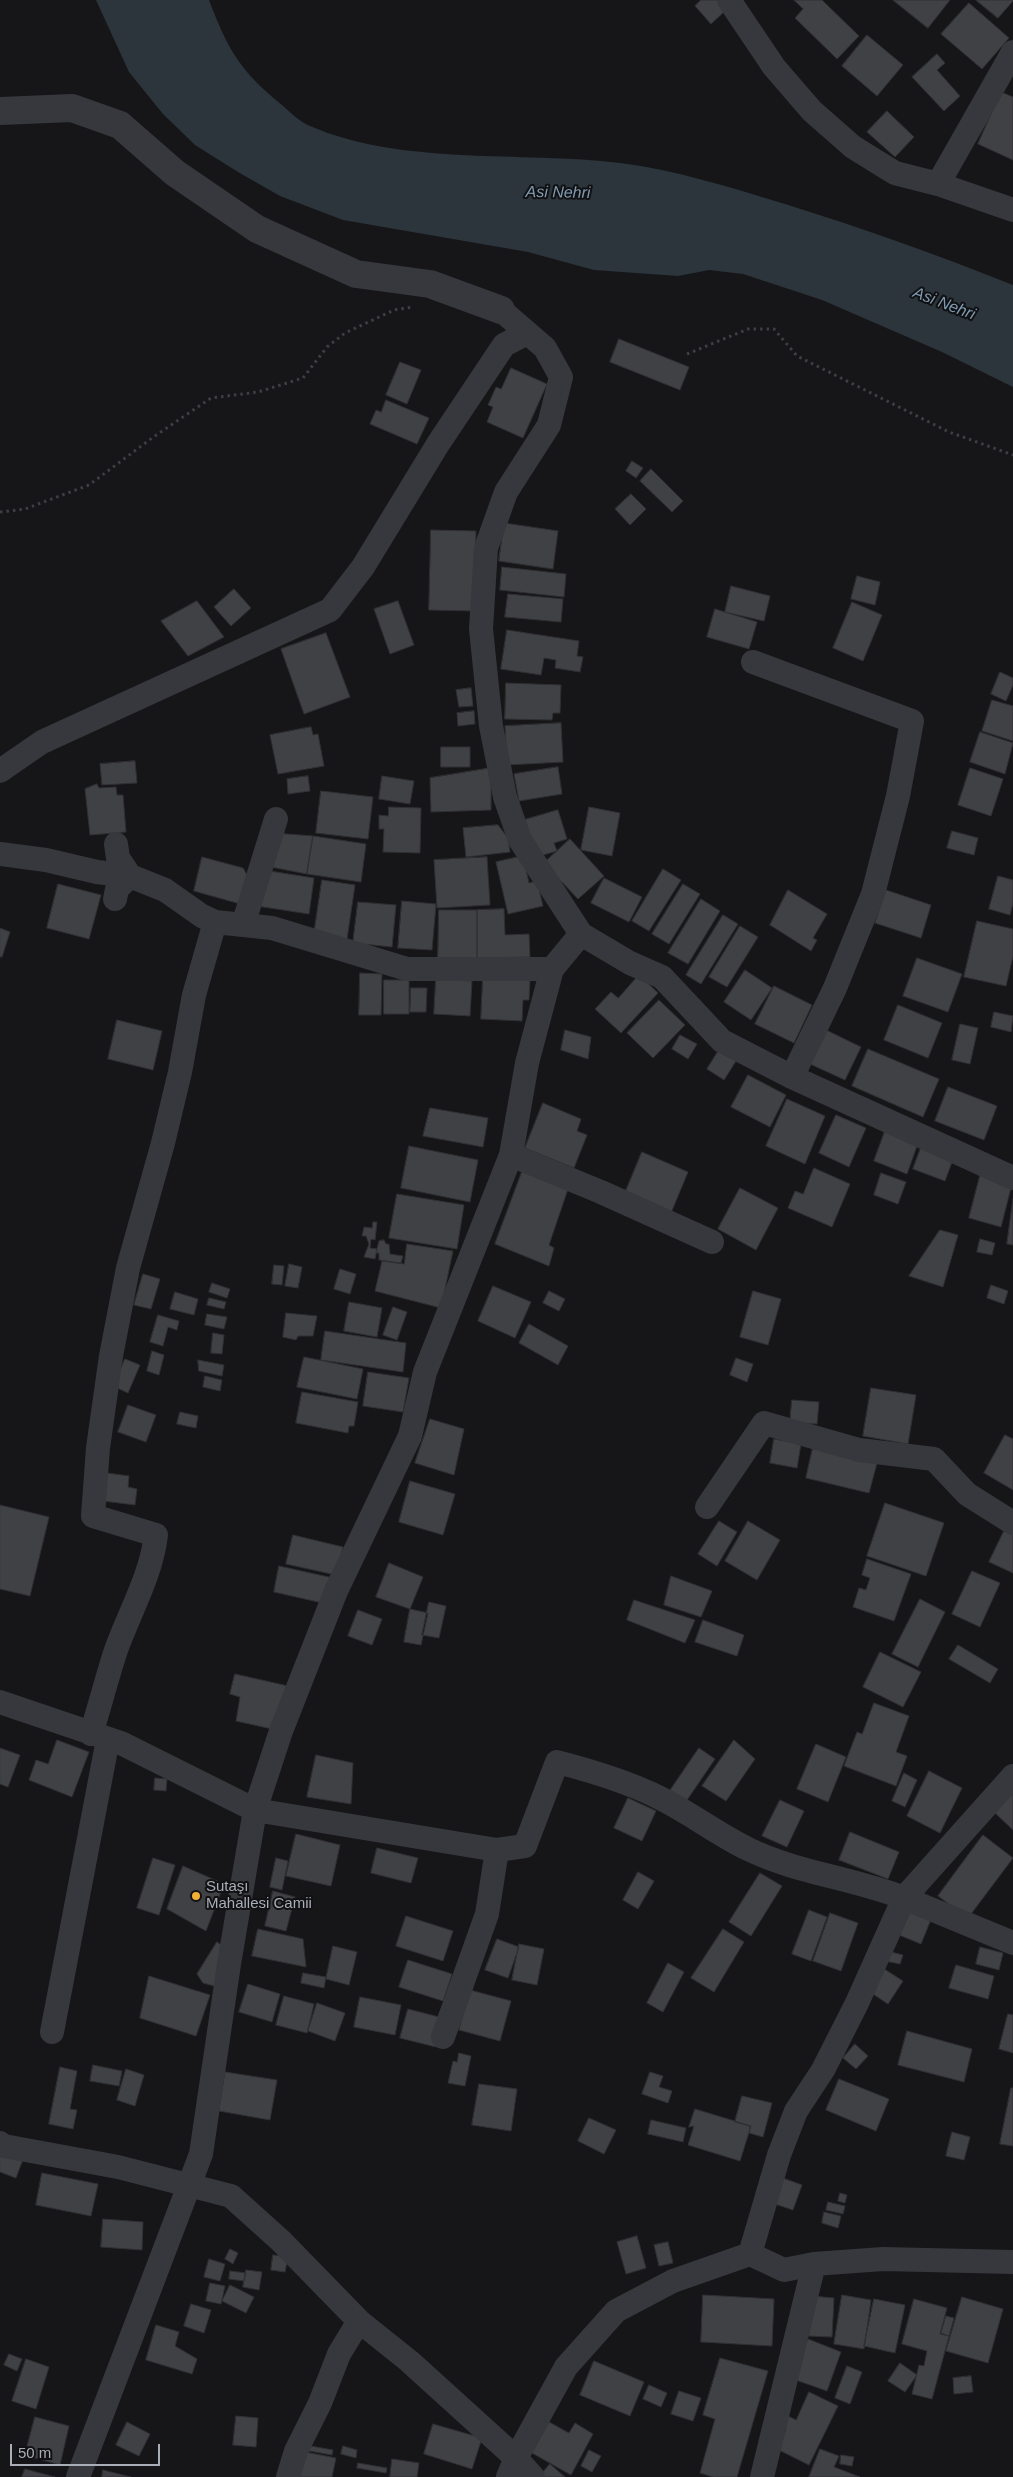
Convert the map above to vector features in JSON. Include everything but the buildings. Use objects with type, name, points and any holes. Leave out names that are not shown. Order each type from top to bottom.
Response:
[{"type":"street","points":[[730,0],[774,67],[812,111],[853,147],[896,173],[938,184],[1013,210]]},
{"type":"street","points":[[938,184],[1013,52]]},
{"type":"street","points":[[0,111],[72,108],[120,126],[175,173],[258,229],[356,274],[430,284],[500,310],[545,348],[561,377],[549,425],[506,492],[486,548],[481,629],[491,726],[505,797],[520,840],[581,934],[630,963],[662,978],[722,1041],[792,1077],[1013,1178]]},
{"type":"street","points":[[0,771],[42,742],[330,610],[363,567],[438,444],[504,345],[527,333]]},
{"type":"street","points":[[753,662],[912,721],[898,796],[873,894],[835,988],[792,1077]]},
{"type":"street","points":[[243,926],[276,819]]},
{"type":"street","points":[[116,844],[118,858],[130,876]]},
{"type":"street","points":[[0,854],[46,860],[97,872],[130,876],[165,890],[202,916],[215,922],[272,928],[407,970],[552,969]]},
{"type":"street","points":[[114,899],[117,889],[130,876]]},
{"type":"street","points":[[52,2032],[99,1736],[116,1650],[138,1598],[154,1551],[156,1535],[93,1516],[98,1448],[110,1356],[128,1268],[180,1072],[194,995],[215,922]]},
{"type":"street","points":[[78,2477],[201,2154],[229,1964],[255,1810],[281,1731],[336,1591],[410,1436],[425,1372],[511,1155],[527,1063],[552,969],[581,934]]},
{"type":"street","points":[[511,1155],[601,1192],[712,1242]]},
{"type":"street","points":[[707,1507],[764,1423],[859,1450],[934,1459],[967,1494],[1013,1523]]},
{"type":"street","points":[[0,1702],[121,1742],[255,1810],[497,1850],[525,1846],[558,1762],[608,1776],[658,1797],[748,1849],[802,1868],[876,1887],[1013,1943]]},
{"type":"street","points":[[750,2254],[779,2155],[796,2111],[832,2053],[904,1898],[1013,1776]]},
{"type":"street","points":[[443,2037],[487,1914],[497,1850]]},
{"type":"street","points":[[0,2143],[4,2146],[118,2167],[231,2196],[281,2241],[359,2321],[409,2361],[512,2467],[533,2477]]},
{"type":"street","points":[[512,2467],[566,2367],[616,2311],[673,2281],[750,2254],[784,2270],[814,2264],[883,2259],[1013,2262]]},
{"type":"street","points":[[762,2477],[814,2264]]},
{"type":"street","points":[[288,2477],[296,2451],[320,2402],[339,2354],[359,2321]]},
{"type":"path","points":[[0,512],[25,509],[90,485],[152,438],[211,398],[258,392],[303,378],[327,347],[345,333],[394,310],[420,306]]},
{"type":"path","points":[[687,354],[748,329],[774,329],[797,356],[949,432],[1013,455]]},
{"type":"water","name":"Asi Nehri","points":[[96,0],[209,0],[229,46],[245,70],[295,117],[310,126],[346,139],[383,147],[422,152],[582,160],[620,163],[662,170],[814,213],[871,232],[1013,285],[1013,387],[942,352],[822,300],[743,274],[709,270],[678,276],[594,270],[528,252],[343,220],[280,196],[195,145],[163,114],[129,72]]},
{"type":"place","name":"Sutaşı Mahallesi Camii","points":[[196,1896]]}]
